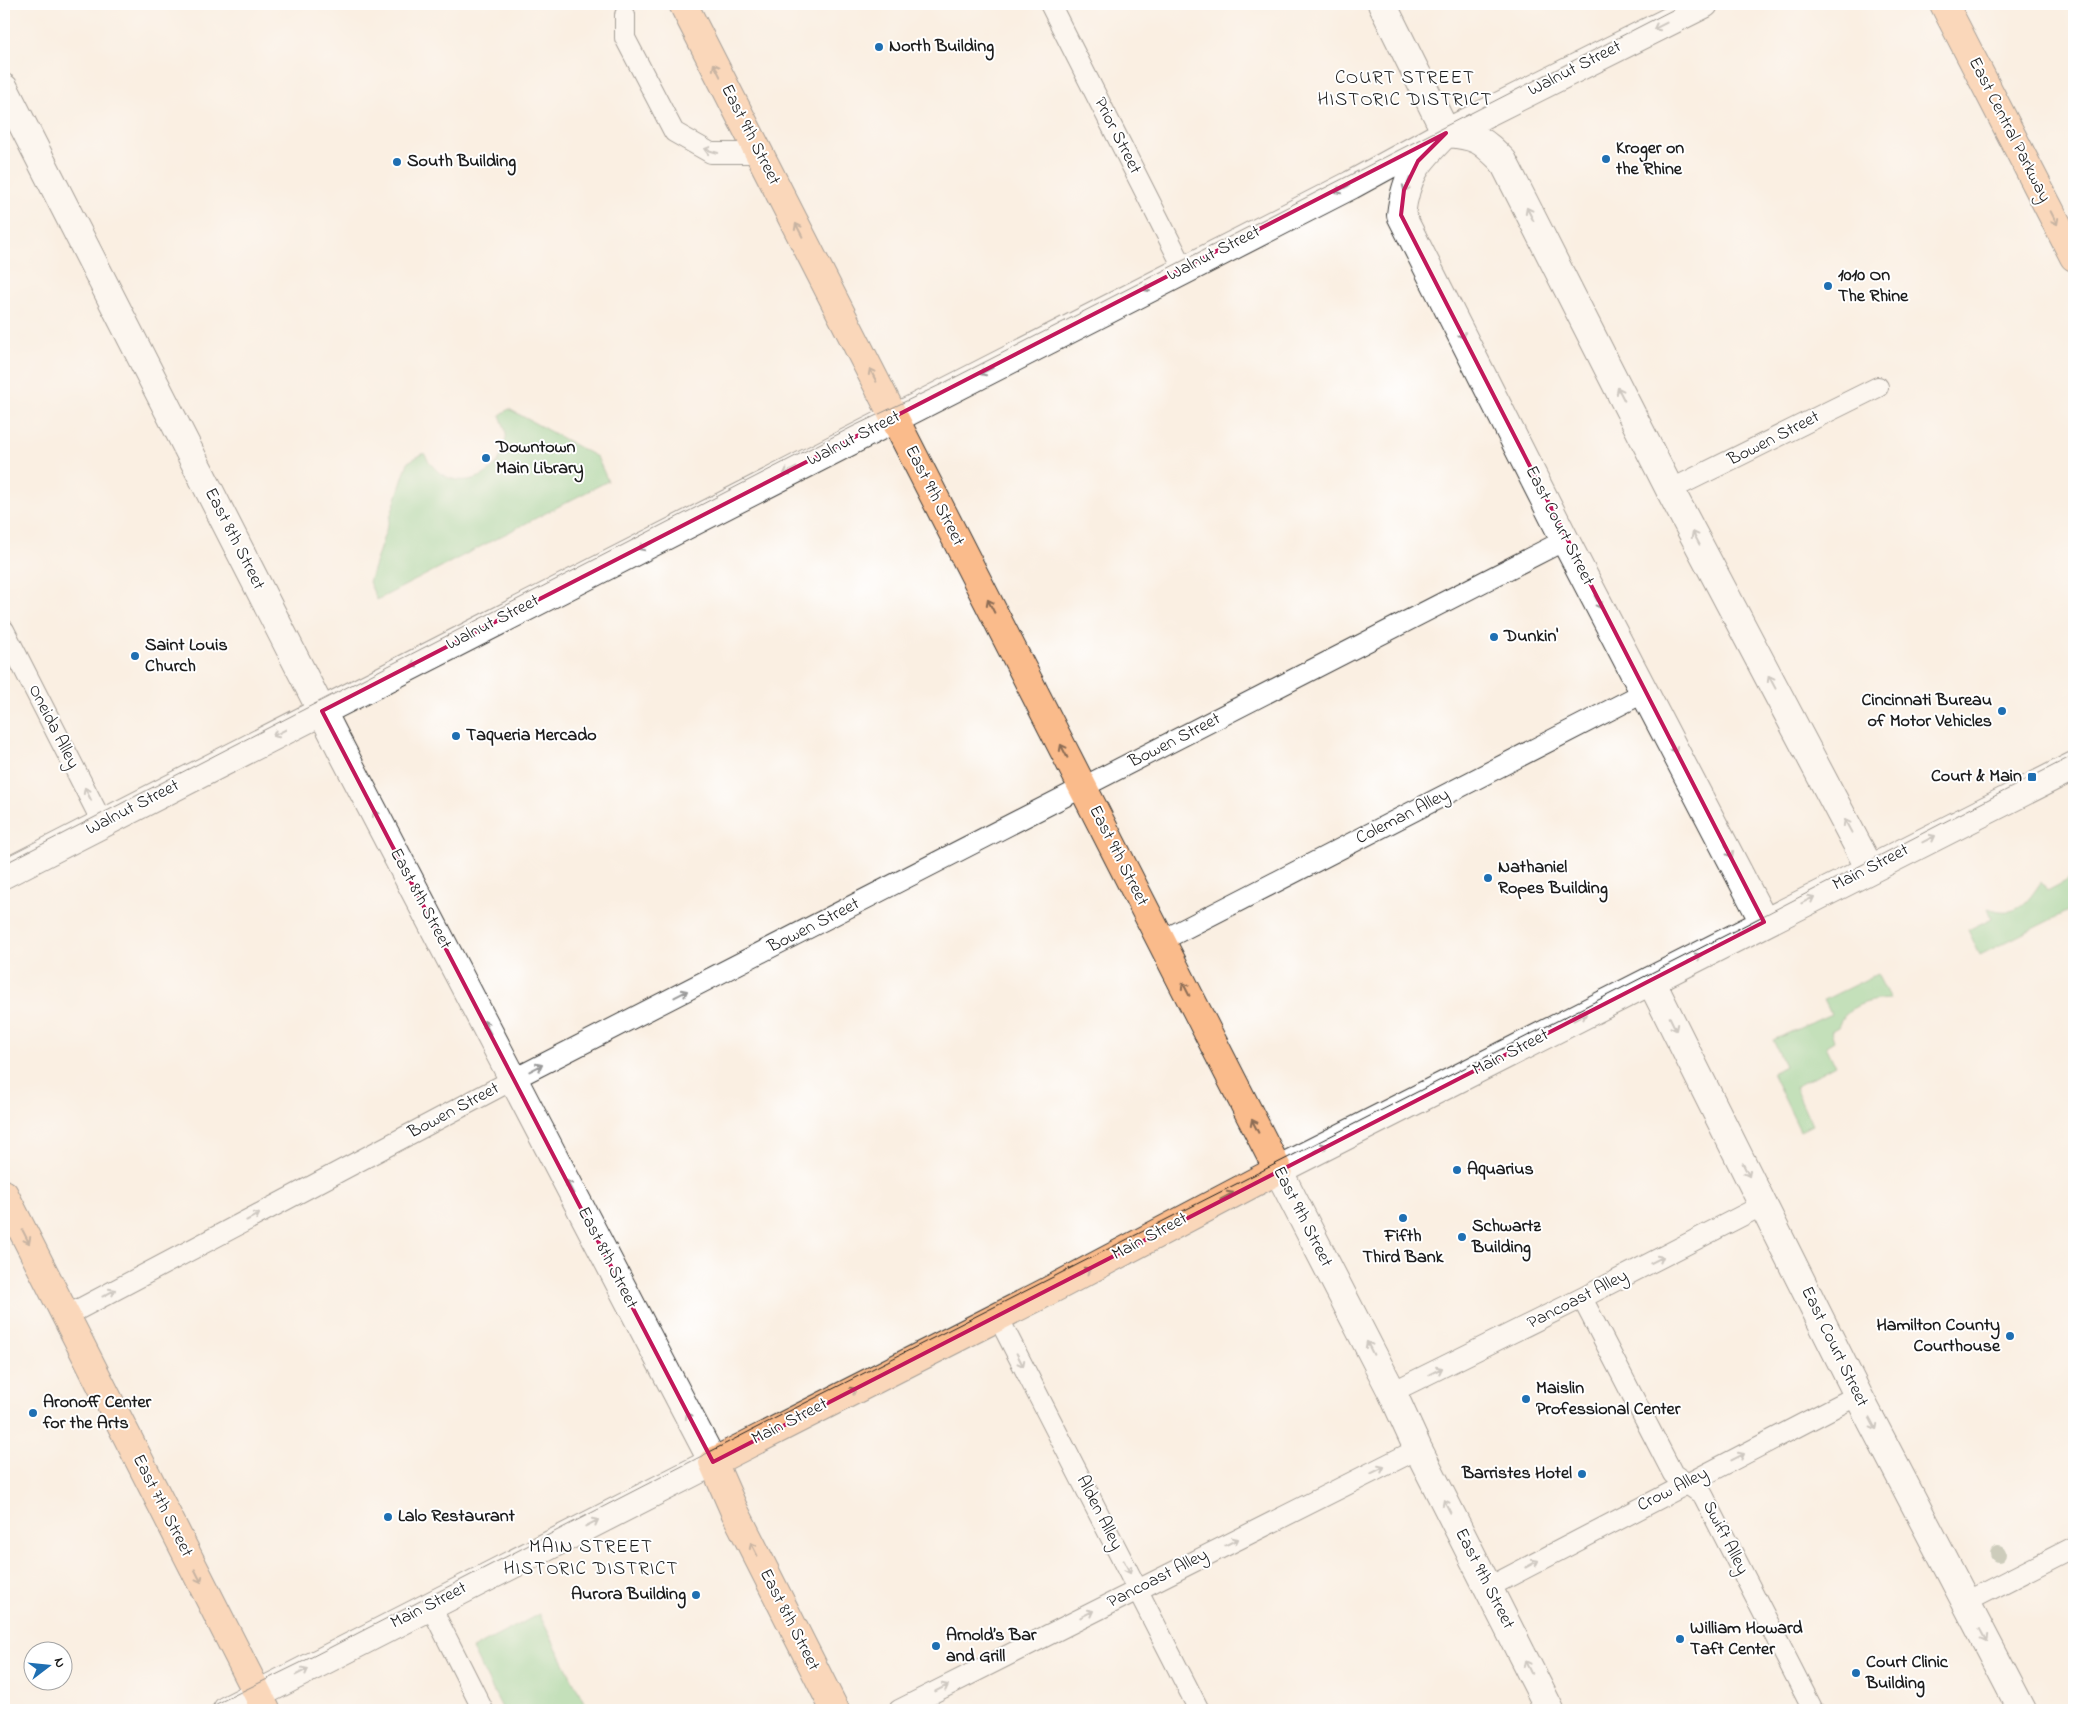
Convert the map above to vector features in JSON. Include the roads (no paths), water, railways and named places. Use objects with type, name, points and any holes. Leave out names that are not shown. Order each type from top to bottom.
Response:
[{"type":"main road","name":"East 9th Street","points":[[684,4],[1278,1170]]},
{"type":"main road","name":"East Central Parkway","points":[[1944,4],[2074,257]]},
{"type":"main road","name":"Main Street","points":[[713,1462],[1278,1170]]},
{"type":"main road","name":"East 7th Street","points":[[4,1194],[262,1702]]},
{"type":"main road","name":"East 8th Street","points":[[713,1462],[734,1510],[835,1710]]},
{"type":"street","points":[[1382,4],[1446,133],[1470,135],[1486,144],[1503,161],[1670,490],[1870,869]]},
{"type":"street","name":"Walnut Street","points":[[4,874],[1351,185],[1446,133],[1704,4]]},
{"type":"street","name":"East 8th Street","points":[[4,88],[322,711],[713,1462]]},
{"type":"street","name":"East Court Street","points":[[1446,133],[1418,161],[1404,190],[1402,215],[1565,540],[1764,922]]},
{"type":"street","name":"Main Street","points":[[1278,1170],[2074,766]]},
{"type":"street","name":"East Court Street","points":[[1652,981],[1858,1395],[2022,1710]]},
{"type":"street","name":"East 9th Street","points":[[1278,1170],[1392,1392],[1418,1450],[1550,1710]]},
{"type":"street","name":"Main Street","points":[[227,1710],[262,1702],[430,1605],[713,1462]]},
{"type":"lane","name":"Prior Street","points":[[1050,4],[1184,269]]},
{"type":"lane","points":[[625,15],[625,38],[674,132],[711,153],[760,153]]},
{"type":"lane","name":"Bowen Street","points":[[1670,490],[1878,387]]},
{"type":"lane","name":"Bowen Street","points":[[66,1316],[514,1079],[1565,540]]},
{"type":"lane","name":"Oneida Alley","points":[[4,630],[102,824]]},
{"type":"lane","name":"Coleman Alley","points":[[1161,941],[1645,692]]},
{"type":"lane","name":"Pancoast Alley","points":[[1392,1392],[1582,1298],[1763,1205]]},
{"type":"lane","name":"Swift Alley","points":[[1582,1298],[1673,1474],[1703,1495],[1813,1710]]},
{"type":"lane","name":"Alden Alley","points":[[998,1316],[1138,1588],[1192,1708]]},
{"type":"lane","name":"Crow Alley","points":[[1489,1587],[1858,1395]]},
{"type":"lane","name":"Pancoast Alley","points":[[899,1710],[1138,1588],[1418,1450]]},
{"type":"lane","points":[[1966,1602],[2074,1547]]},
{"type":"lane","points":[[430,1605],[483,1710]]},
{"type":"tram line","points":[[4,864],[854,426],[944,383],[1684,4]]},
{"type":"tram line","points":[[204,1710],[300,1663],[756,1428],[1730,933],[2074,755]]},
{"type":"place","name":"North Building","points":[[879,47]]},
{"type":"place","name":"Kroger on the Rhine","points":[[1606,159]]},
{"type":"place","name":"South Building","points":[[397,162]]},
{"type":"place","name":"1010 On The Rhine","points":[[1828,286]]},
{"type":"place","name":"Downtown Main Library","points":[[486,458]]},
{"type":"place","name":"Dunkin'","points":[[1494,637]]},
{"type":"place","name":"Saint Louis Church","points":[[135,656]]},
{"type":"place","name":"Cincinnati Bureau of Motor Vehicles","points":[[2002,711]]},
{"type":"place","name":"Taqueria Mercado","points":[[456,736]]},
{"type":"place","name":"Court & Main","points":[[2032,777]]},
{"type":"place","name":"Nathaniel Ropes Building","points":[[1488,878]]},
{"type":"place","name":"Aquarius","points":[[1457,1170]]},
{"type":"place","name":"Fifth Third Bank","points":[[1403,1218]]},
{"type":"place","name":"Schwartz Building","points":[[1462,1237]]},
{"type":"place","name":"Hamilton County Courthouse","points":[[2010,1336]]},
{"type":"place","name":"Maislin Professional Center","points":[[1526,1399]]},
{"type":"place","name":"Aronoff Center for the Arts","points":[[33,1413]]},
{"type":"place","name":"Barristes Hotel","points":[[1582,1474]]},
{"type":"place","name":"Lalo Restaurant","points":[[388,1517]]},
{"type":"place","name":"Aurora Building","points":[[696,1595]]},
{"type":"place","name":"William Howard Taft Center","points":[[1680,1639]]},
{"type":"place","name":"Arnold’s Bar and Grill","points":[[936,1646]]},
{"type":"place","name":"Court Clinic Building","points":[[1856,1673]]},
{"type":"district","name":"COURT STREET HISTORIC DISTRICT","points":[[1405,89]]},
{"type":"district","name":"MAIN STREET HISTORIC DISTRICT","points":[[591,1558]]}]
